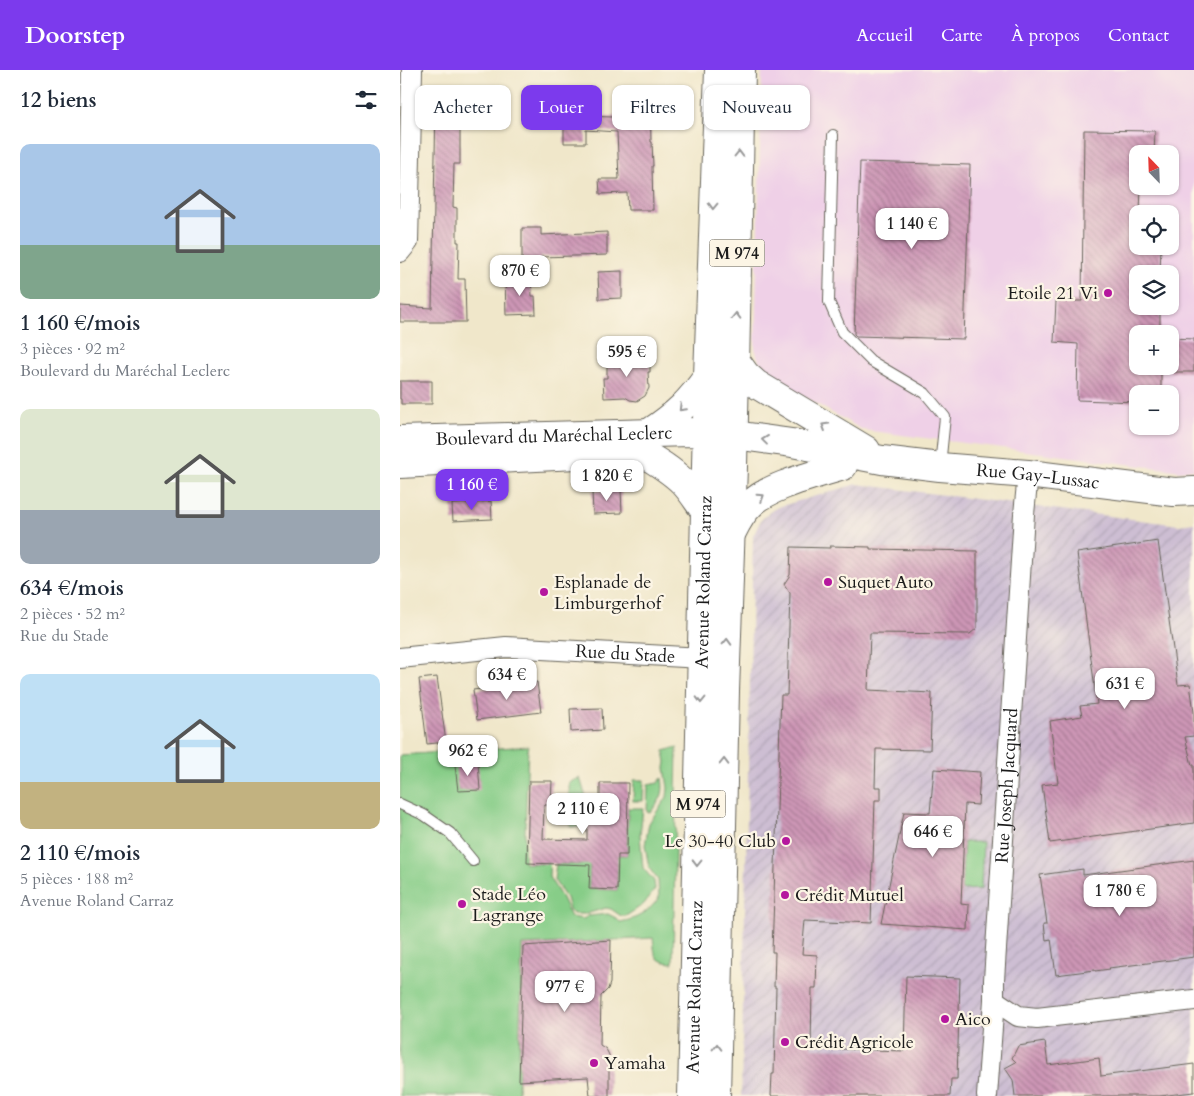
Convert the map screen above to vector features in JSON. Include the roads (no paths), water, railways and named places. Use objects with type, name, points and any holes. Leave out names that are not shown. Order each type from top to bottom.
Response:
[{"type":"main road","name":"Avenue Roland Carraz","points":[[692,1096],[706,442],[718,70]]},
{"type":"main road","name":"Avenue Roland Carraz","points":[[716,1096],[725,691],[734,444],[741,70]]},
{"type":"main road","points":[[735,360],[745,374],[756,384],[882,460]]},
{"type":"main road","points":[[705,511],[682,481],[666,467],[645,443],[681,409],[708,376]]},
{"type":"main road","name":"Boulevard du Maréchal Leclerc","points":[[400,440],[706,442],[734,444]]},
{"type":"main road","name":"Boulevard du Maréchal Leclerc","points":[[400,464],[645,443]]},
{"type":"main road","name":"Rue Gay-Lussac","points":[[734,444],[792,443],[882,460],[940,467],[1028,474],[1174,492],[1194,491]]},
{"type":"main road","name":"Rue Gay-Lussac","points":[[734,444],[790,462],[843,466],[882,460]]},
{"type":"main road","points":[[731,534],[740,517],[750,504],[760,496],[775,488],[843,466]]},
{"type":"street","points":[[400,252],[408,242],[412,70]]},
{"type":"street","name":"Rue Joseph Jacquard","points":[[987,1096],[1028,474]]},
{"type":"street","name":"Rue du Stade","points":[[400,658],[506,647],[702,658]]},
{"type":"street","points":[[994,1000],[1018,1016],[1037,1018],[1194,1000]]},
{"type":"lane","points":[[834,135],[829,302],[842,332],[871,361],[925,393],[945,417],[940,467]]},
{"type":"lane","points":[[400,804],[424,815],[450,833],[472,860]]},
{"type":"place","name":"Etoile 21 Vi","points":[[1108,293]]},
{"type":"place","name":"Suquet Auto","points":[[828,582]]},
{"type":"place","name":"Esplanade de Limburgerhof","points":[[544,592]]},
{"type":"place","name":"Le 30-40 Club","points":[[786,841]]},
{"type":"place","name":"Crédit Mutuel","points":[[785,895]]},
{"type":"place","name":"Stade Léo Lagrange","points":[[462,904]]},
{"type":"place","name":"Aico","points":[[945,1019]]},
{"type":"place","name":"Crédit Agricole","points":[[785,1042]]},
{"type":"place","name":"Yamaha","points":[[594,1063]]}]
